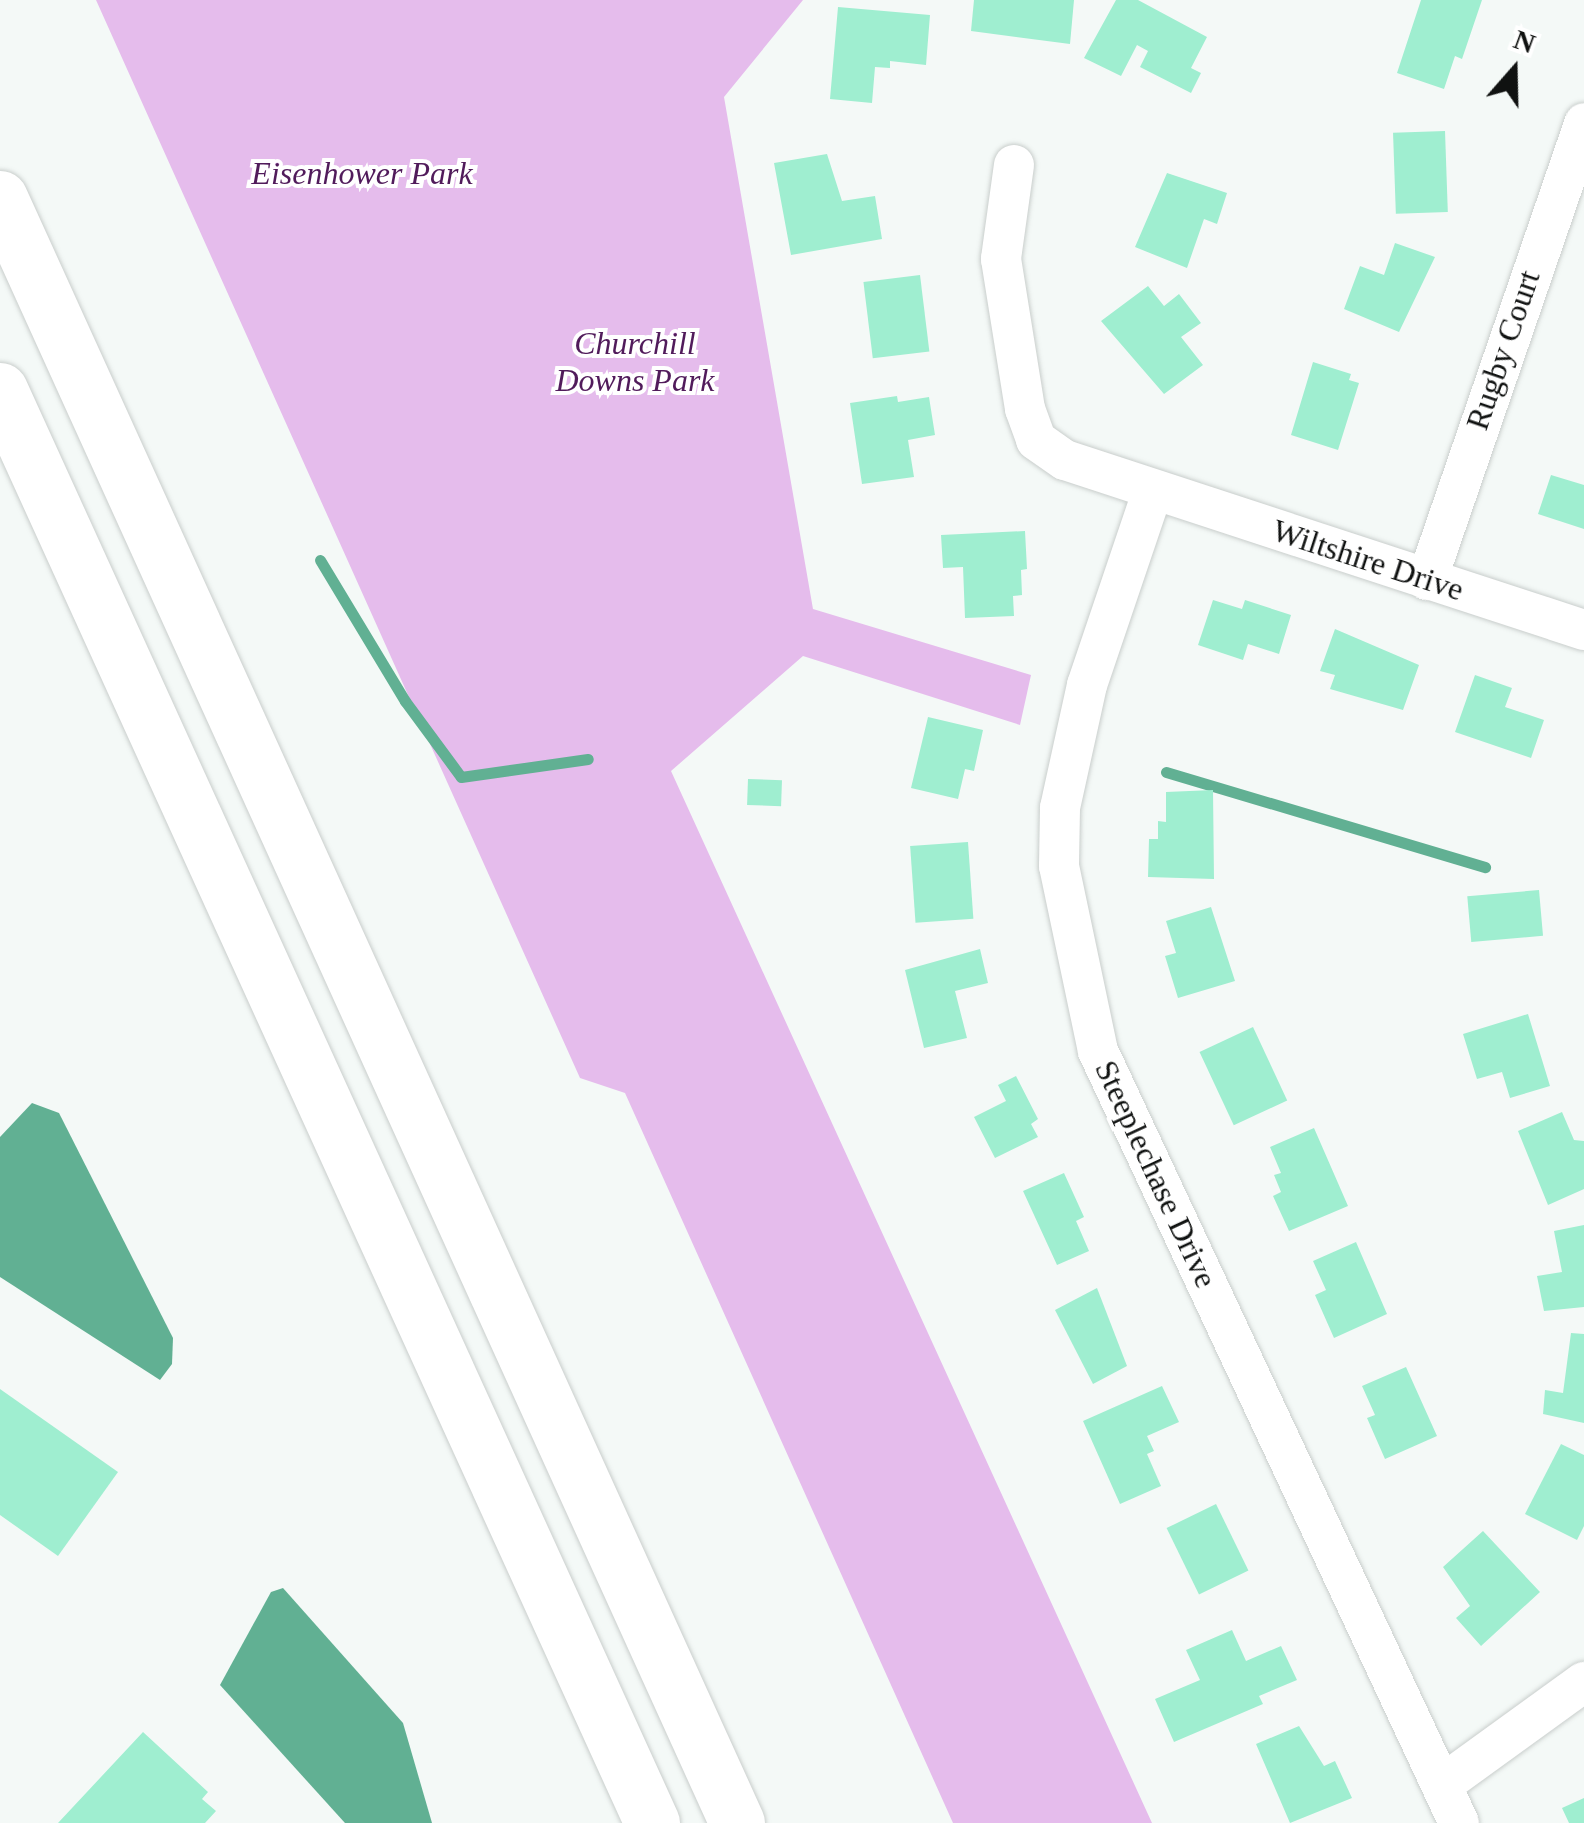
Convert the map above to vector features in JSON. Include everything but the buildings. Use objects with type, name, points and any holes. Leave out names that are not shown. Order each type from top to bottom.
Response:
[{"type":"highway","points":[[0,198],[737,1823]]},
{"type":"highway","points":[[0,390],[652,1823]]},
{"type":"street","name":"Rugby Court","points":[[1428,580],[1584,122]]},
{"type":"street","name":"Wiltshire Drive","points":[[1014,165],[1001,258],[1036,440],[1065,460],[1584,630]]},
{"type":"street","name":"Steeplechase Drive","points":[[1153,490],[1072,736],[1060,808],[1059,866],[1098,1051],[1459,1823]]},
{"type":"street","points":[[1442,1784],[1584,1682]]},
{"type":"green space","name":"Eisenhower Park","points":[[96,0],[803,0],[724,97],[813,609],[1031,675],[1020,725],[803,656],[671,771],[1152,1823],[953,1823],[625,1093],[580,1078]]},
{"type":"shaded area","points":[[32,1103],[59,1113],[173,1338],[172,1364],[160,1380],[0,1277],[0,1137]]},
{"type":"shaded area","points":[[283,1588],[403,1723],[432,1823],[345,1823],[220,1685],[271,1592]]},
{"type":"waterway","points":[[320,560],[405,701],[461,777],[588,759]]},
{"type":"waterway","points":[[1166,772],[1485,867]]},
{"type":"park label","name":"Churchill Downs Park","points":[[635,362]]}]
